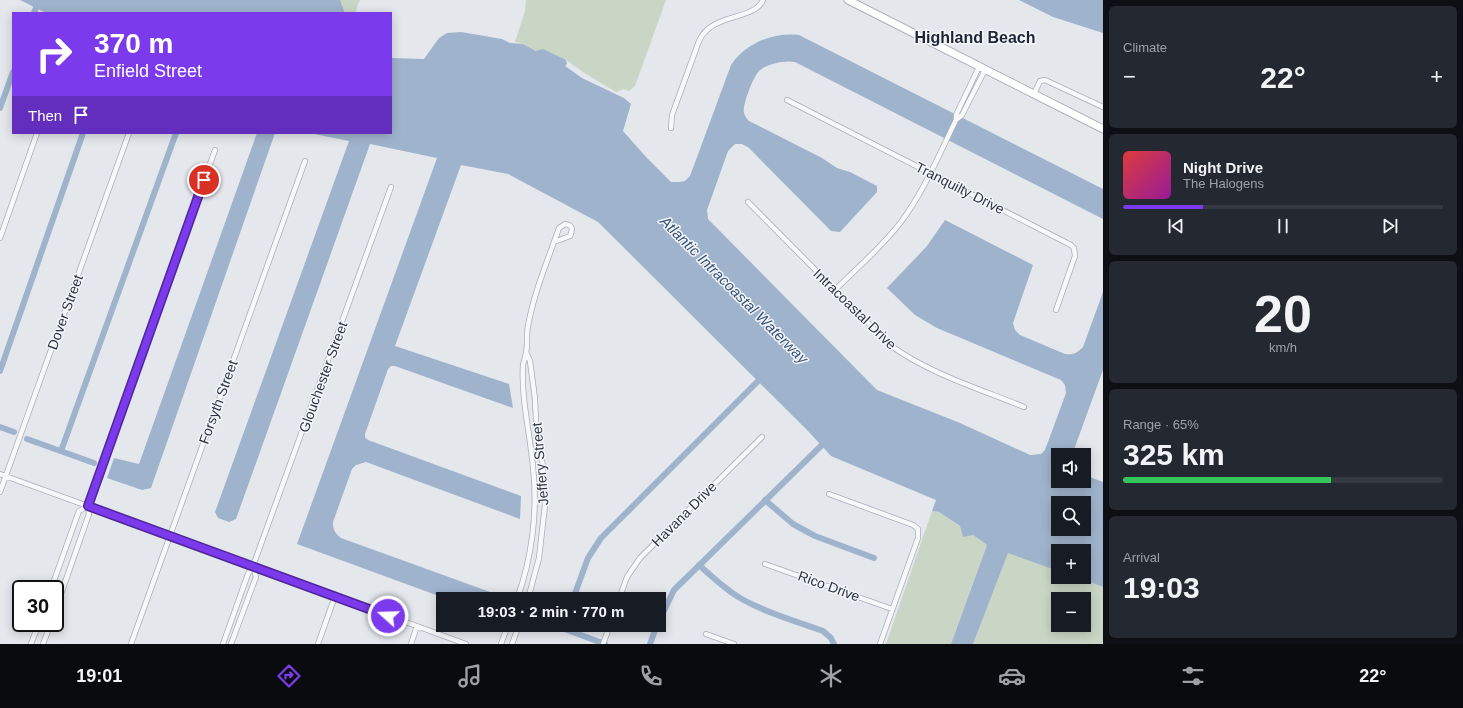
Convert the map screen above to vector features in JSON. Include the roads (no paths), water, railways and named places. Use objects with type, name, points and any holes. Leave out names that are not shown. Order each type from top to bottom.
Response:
[{"type":"main road","points":[[848,0],[1103,129]]},
{"type":"street","points":[[672,128],[672,115],[703,33],[715,23],[757,8],[763,0]]},
{"type":"street","points":[[835,290],[889,236],[920,194],[956,120],[956,115],[982,68]]},
{"type":"street","points":[[956,120],[962,115],[982,68]]},
{"type":"street","points":[[1034,94],[1040,82],[1045,80],[1103,108]]},
{"type":"street","name":"Tranquilty Drive","points":[[787,100],[1071,245],[1074,248],[1075,256],[1056,310]]},
{"type":"street","points":[[0,238],[37,134]]},
{"type":"street","name":"Dover Street","points":[[0,492],[129,134]]},
{"type":"street","points":[[64,585],[90,514],[88,506],[215,150]]},
{"type":"street","name":"Forsyth Street","points":[[131,644],[305,161]]},
{"type":"street","name":"Glouchester Street","points":[[223,644],[248,574],[253,566],[391,187]]},
{"type":"street","name":"Intracoastal Drive","points":[[748,202],[882,337],[907,357],[921,365],[1024,407]]},
{"type":"street","name":"Jeffery Street","points":[[519,592],[527,564],[532,537],[534,498],[533,468],[527,428],[523,364],[526,352],[527,327],[540,279],[554,242],[561,225],[565,224],[572,227],[573,230],[570,236],[554,242]]},
{"type":"street","name":"Jeffery Street","points":[[526,352],[530,361],[545,486],[544,521],[538,566],[530,592]]},
{"type":"street","name":"Havana Drive","points":[[622,592],[627,577],[640,558],[762,437]]},
{"type":"street","points":[[0,474],[466,644]]},
{"type":"street","points":[[829,494],[913,525],[918,529],[918,538],[880,644]]},
{"type":"street","points":[[54,580],[79,511],[88,506]]},
{"type":"street","points":[[527,564],[538,566]]},
{"type":"street","name":"Rico Drive","points":[[765,564],[892,609]]},
{"type":"street","name":"Glouchester Street","points":[[231,644],[256,577],[253,566]]},
{"type":"street","points":[[318,644],[335,596]]},
{"type":"street","points":[[411,644],[417,626]]},
{"type":"street","points":[[31,644],[36,632]]},
{"type":"street","points":[[43,644],[48,632]]},
{"type":"street","points":[[501,644],[505,632]]},
{"type":"street","points":[[512,644],[516,632]]},
{"type":"street","points":[[604,642],[608,632]]},
{"type":"street","points":[[706,634],[734,644]]},
{"type":"water","points":[[20,0],[340,0],[345,12],[44,12]]},
{"type":"water","points":[[1019,0],[1103,0],[1103,33],[1053,17]]},
{"type":"water","name":"Atlantic Intracoastal Waterway","points":[[461,32],[502,39],[510,43],[523,44],[536,51],[543,49],[566,60],[567,64],[565,66],[582,78],[624,98],[631,104],[623,131],[671,182],[679,182],[685,181],[690,176],[731,65],[737,57],[752,45],[770,37],[780,35],[799,35],[1103,189],[1103,219],[795,62],[786,62],[766,66],[757,74],[748,92],[744,109],[744,113],[749,121],[822,158],[837,168],[850,172],[877,186],[877,192],[840,232],[831,231],[749,148],[742,144],[735,144],[728,151],[707,210],[708,219],[877,390],[960,423],[1030,455],[1041,454],[1045,450],[1066,393],[1065,385],[1061,380],[937,328],[915,315],[887,288],[927,246],[945,220],[1033,265],[1013,323],[1015,330],[1020,335],[1065,354],[1071,354],[1079,351],[1083,347],[1103,292],[1103,370],[1075,448],[1051,448],[1051,488],[1091,488],[1091,478],[1103,482],[1103,587],[1091,583],[1091,544],[1051,544],[1051,568],[1008,553],[973,644],[951,644],[987,545],[973,535],[963,537],[960,526],[939,512],[932,511],[936,500],[831,456],[808,431],[598,222],[508,174],[461,165],[395,346],[509,384],[513,408],[395,366],[391,366],[388,369],[365,437],[368,440],[521,496],[520,519],[366,462],[356,465],[352,469],[333,525],[337,535],[341,538],[490,592],[436,592],[436,595],[297,544],[437,158],[370,144],[236,519],[229,522],[218,518],[215,512],[349,141],[314,134],[392,134],[392,58],[424,59],[439,38],[447,33]]},
{"type":"water","points":[[257,134],[275,134],[151,488],[142,490],[107,478],[114,458],[139,464]]},
{"type":"waterway","points":[[34,12],[39,0]]},
{"type":"waterway","points":[[0,108],[12,75]]},
{"type":"waterway","points":[[0,371],[83,134]]},
{"type":"waterway","points":[[61,451],[176,134]]},
{"type":"waterway","points":[[576,592],[588,558],[601,538],[763,376]]},
{"type":"waterway","points":[[0,427],[14,432]]},
{"type":"waterway","points":[[27,439],[94,463]]},
{"type":"waterway","points":[[666,607],[674,590],[827,440]]},
{"type":"waterway","points":[[765,500],[793,524],[815,536],[874,558]]},
{"type":"waterway","points":[[699,565],[724,587],[740,598],[771,612],[823,631],[831,638],[834,644]]},
{"type":"waterway","points":[[573,632],[605,644]]},
{"type":"waterway","points":[[650,644],[654,632]]},
{"type":"district","name":"Highland Beach","points":[[975,37]]}]
